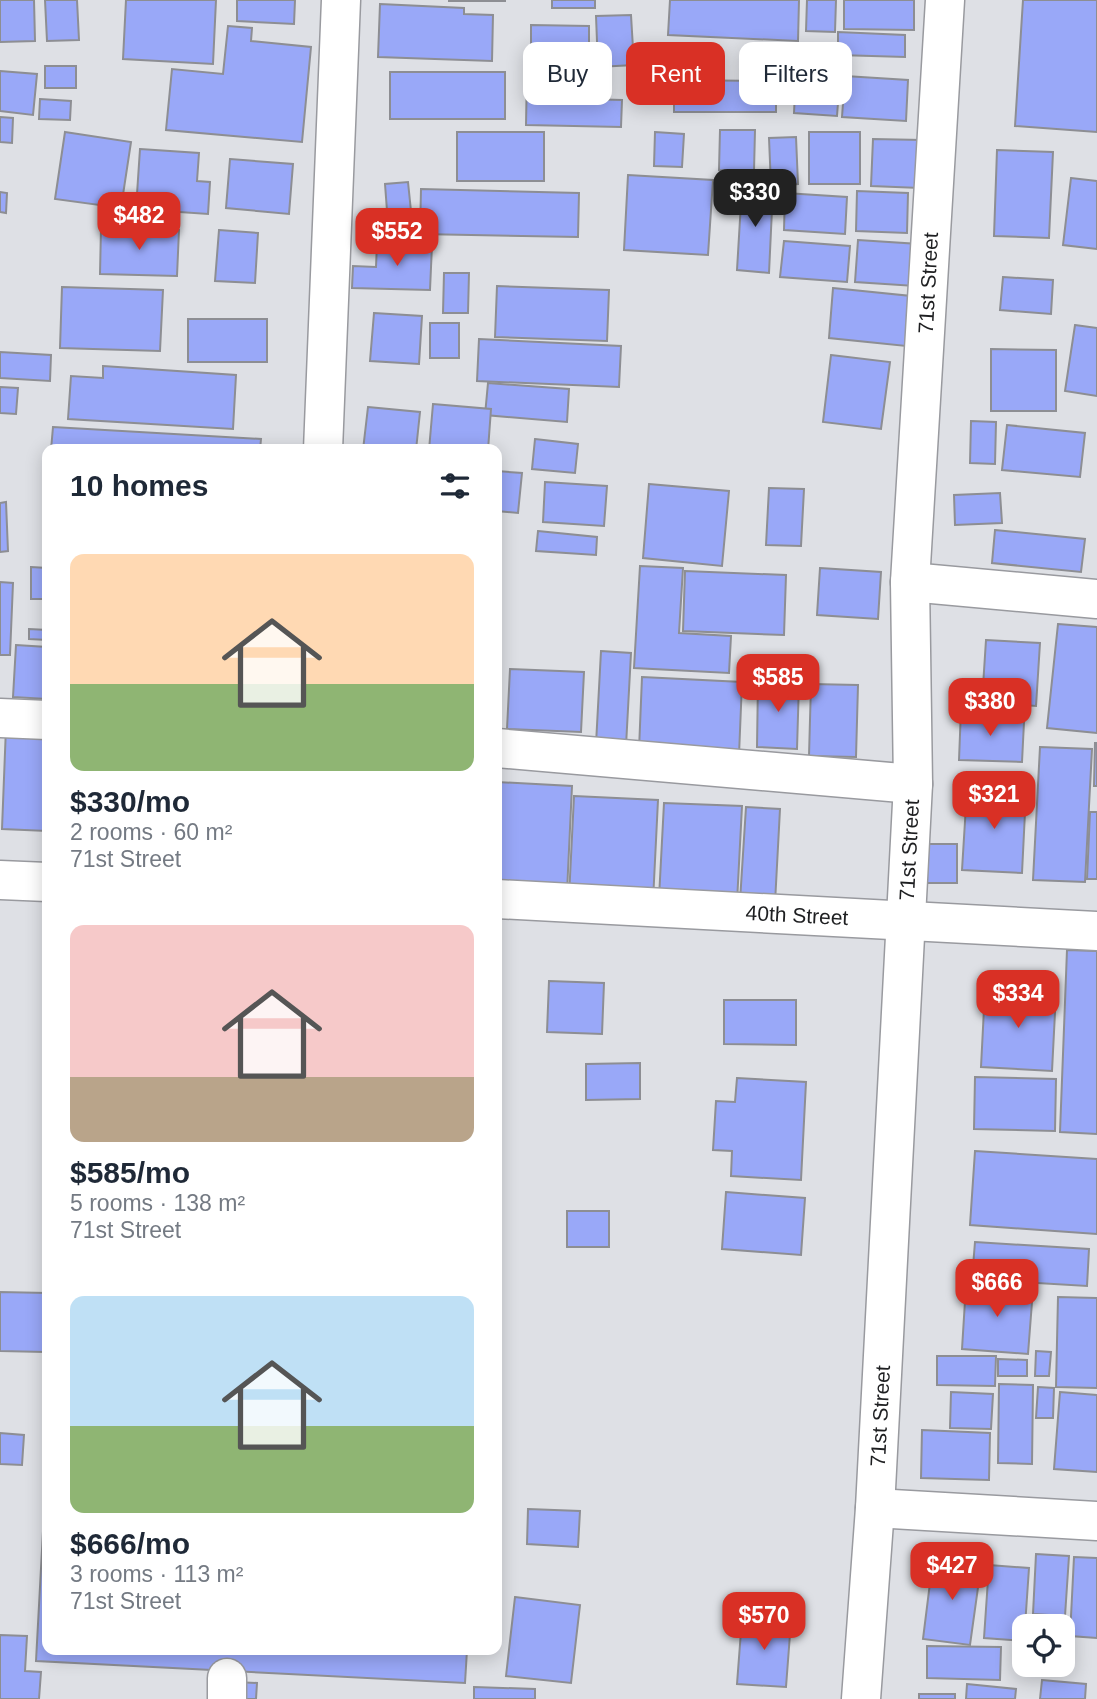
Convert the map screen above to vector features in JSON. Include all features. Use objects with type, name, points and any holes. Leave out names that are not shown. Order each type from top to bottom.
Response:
[{"type":"street","points":[[323,444],[341,0]]},
{"type":"street","name":"71st Street","points":[[861,1699],[875,1508],[913,784],[910,582],[945,0]]},
{"type":"street","points":[[910,582],[1097,599]]},
{"type":"street","points":[[0,718],[42,720]]},
{"type":"street","points":[[502,748],[913,784]]},
{"type":"street","points":[[0,880],[42,882]]},
{"type":"street","name":"40th Street","points":[[502,899],[1097,930]]},
{"type":"street","points":[[875,1508],[1097,1521]]},
{"type":"building","points":[[0,0],[34,0],[35,41],[0,42]]},
{"type":"building","points":[[45,0],[77,0],[79,40],[47,41]]},
{"type":"building","points":[[126,0],[216,0],[213,64],[123,59]]},
{"type":"building","points":[[237,0],[295,0],[294,24],[237,21]]},
{"type":"building","points":[[505,0],[505,1],[449,1]]},
{"type":"building","points":[[552,0],[595,0],[595,8],[552,8]]},
{"type":"building","points":[[670,0],[799,0],[798,41],[668,35]]},
{"type":"building","points":[[807,0],[836,0],[835,32],[806,31]]},
{"type":"building","points":[[844,0],[914,0],[914,30],[844,29]]},
{"type":"building","points":[[1023,0],[1097,0],[1097,132],[1015,126]]},
{"type":"building","points":[[380,4],[464,8],[464,14],[493,15],[492,61],[378,57]]},
{"type":"building","points":[[631,15],[633,42],[626,42],[626,65],[612,66],[612,42],[597,42],[596,16]]},
{"type":"building","points":[[531,25],[589,26],[589,42],[531,42]]},
{"type":"building","points":[[228,26],[252,28],[251,41],[311,47],[302,142],[166,130],[172,69],[223,74]]},
{"type":"building","points":[[838,32],[905,35],[905,57],[852,55],[852,42],[838,42]]},
{"type":"building","points":[[45,66],[76,66],[76,88],[45,88]]},
{"type":"building","points":[[0,71],[37,74],[33,115],[0,111]]},
{"type":"building","points":[[390,72],[505,72],[505,119],[390,119]]},
{"type":"building","points":[[852,76],[908,80],[906,121],[842,117],[843,105],[852,105]]},
{"type":"building","points":[[725,80],[739,81],[739,105],[776,105],[776,112],[674,112],[674,105],[725,105]]},
{"type":"building","points":[[40,99],[71,101],[70,120],[39,119]]},
{"type":"building","points":[[612,100],[622,100],[621,127],[526,125],[526,105],[612,105]]},
{"type":"building","points":[[794,105],[838,105],[837,116],[794,113]]},
{"type":"building","points":[[0,117],[13,118],[12,143],[0,142]]},
{"type":"building","points":[[720,130],[755,130],[754,171],[719,170]]},
{"type":"building","points":[[65,132],[131,142],[121,208],[55,199]]},
{"type":"building","points":[[457,132],[544,132],[544,181],[457,181]]},
{"type":"building","points":[[655,132],[684,134],[682,167],[654,166]]},
{"type":"building","points":[[809,132],[860,132],[860,184],[809,184]]},
{"type":"building","points":[[796,137],[798,184],[771,186],[769,138]]},
{"type":"building","points":[[873,139],[922,140],[920,188],[871,186]]},
{"type":"building","points":[[140,149],[199,153],[197,181],[210,182],[208,214],[136,209]]},
{"type":"building","points":[[997,150],[1053,152],[1049,238],[994,236]]},
{"type":"building","points":[[230,159],[293,164],[289,214],[226,208]]},
{"type":"building","points":[[628,175],[713,180],[708,255],[624,250]]},
{"type":"building","points":[[1071,178],[1097,181],[1097,249],[1063,245]]},
{"type":"building","points":[[408,182],[412,221],[388,224],[385,184]]},
{"type":"building","points":[[742,186],[773,188],[769,273],[737,270]]},
{"type":"building","points":[[421,189],[579,193],[578,237],[420,234]]},
{"type":"building","points":[[857,191],[908,193],[907,233],[856,231]]},
{"type":"building","points":[[0,192],[7,193],[6,213],[0,212]]},
{"type":"building","points":[[785,193],[847,197],[845,234],[784,230]]},
{"type":"building","points":[[101,228],[179,230],[177,276],[100,274]]},
{"type":"building","points":[[219,230],[258,233],[255,283],[215,281]]},
{"type":"building","points":[[858,240],[919,244],[915,286],[855,282]]},
{"type":"building","points":[[784,241],[850,246],[847,282],[780,277]]},
{"type":"building","points":[[377,243],[432,245],[430,290],[352,288],[353,266],[376,267]]},
{"type":"building","points":[[444,273],[469,273],[468,313],[443,313]]},
{"type":"building","points":[[1003,277],[1053,280],[1051,314],[1000,310]]},
{"type":"building","points":[[497,286],[609,290],[607,341],[495,337]]},
{"type":"building","points":[[62,287],[163,290],[160,351],[60,348]]},
{"type":"building","points":[[833,288],[911,296],[906,346],[829,338]]},
{"type":"building","points":[[374,313],[422,316],[419,364],[370,361]]},
{"type":"building","points":[[188,319],[267,319],[267,362],[188,362]]},
{"type":"building","points":[[430,323],[459,323],[459,358],[430,358]]},
{"type":"building","points":[[1075,325],[1097,328],[1097,396],[1065,391]]},
{"type":"building","points":[[479,339],[621,346],[619,387],[477,381]]},
{"type":"building","points":[[991,349],[1056,350],[1056,411],[991,411]]},
{"type":"building","points":[[0,352],[51,355],[50,381],[0,378]]},
{"type":"building","points":[[831,355],[890,362],[881,429],[823,422]]},
{"type":"building","points":[[103,366],[236,375],[233,429],[68,419],[71,376],[103,378]]},
{"type":"building","points":[[488,383],[569,389],[567,422],[485,415]]},
{"type":"building","points":[[0,387],[18,388],[16,414],[0,413]]},
{"type":"building","points":[[433,404],[491,409],[488,444],[430,444]]},
{"type":"building","points":[[368,407],[420,412],[417,444],[364,444]]},
{"type":"building","points":[[971,421],[996,422],[995,464],[970,463]]},
{"type":"building","points":[[1007,425],[1085,433],[1080,477],[1002,470]]},
{"type":"building","points":[[53,427],[261,439],[261,444],[52,444]]},
{"type":"building","points":[[535,439],[578,444],[575,473],[532,469]]},
{"type":"building","points":[[502,471],[522,473],[518,513],[502,511]]},
{"type":"building","points":[[545,482],[607,486],[604,526],[543,522]]},
{"type":"building","points":[[649,484],[729,491],[722,566],[643,558]]},
{"type":"building","points":[[769,488],[804,489],[801,546],[766,545]]},
{"type":"building","points":[[1000,493],[1002,523],[955,525],[954,495]]},
{"type":"building","points":[[6,502],[8,551],[0,552],[0,503]]},
{"type":"building","points":[[995,530],[1085,539],[1081,572],[992,563]]},
{"type":"building","points":[[538,531],[597,537],[596,555],[536,551]]},
{"type":"building","points":[[640,566],[683,568],[679,633],[731,636],[729,673],[634,668]]},
{"type":"building","points":[[31,567],[42,568],[42,599],[31,599]]},
{"type":"building","points":[[820,568],[881,572],[878,619],[817,615]]},
{"type":"building","points":[[685,571],[786,575],[784,635],[683,631]]},
{"type":"building","points":[[0,582],[13,583],[10,655],[0,655]]},
{"type":"building","points":[[1058,624],[1097,627],[1097,733],[1047,728]]},
{"type":"building","points":[[29,629],[42,630],[42,640],[29,639]]},
{"type":"building","points":[[986,640],[1040,643],[1036,706],[982,702]]},
{"type":"building","points":[[16,645],[42,647],[42,699],[13,697]]},
{"type":"building","points":[[601,651],[631,653],[626,746],[596,744]]},
{"type":"building","points":[[510,669],[584,672],[581,732],[507,729]]},
{"type":"building","points":[[642,677],[742,682],[739,755],[639,750]]},
{"type":"building","points":[[758,680],[799,682],[797,749],[757,747]]},
{"type":"building","points":[[811,684],[858,685],[856,757],[809,756]]},
{"type":"building","points":[[961,709],[991,711],[991,720],[1024,722],[1022,762],[959,760]]},
{"type":"building","points":[[6,727],[42,729],[42,831],[2,829]]},
{"type":"building","points":[[1097,743],[1097,786],[1094,786]]},
{"type":"building","points":[[1040,747],[1092,749],[1085,882],[1033,880]]},
{"type":"building","points":[[502,782],[572,786],[567,892],[502,888]]},
{"type":"building","points":[[967,789],[1026,792],[1022,873],[962,870]]},
{"type":"building","points":[[574,796],[658,800],[653,901],[569,897]]},
{"type":"building","points":[[664,803],[742,806],[737,902],[659,898]]},
{"type":"building","points":[[746,807],[780,809],[775,903],[740,901]]},
{"type":"building","points":[[1090,812],[1097,812],[1097,879],[1087,879]]},
{"type":"building","points":[[921,844],[957,844],[957,883],[920,883]]},
{"type":"building","points":[[1067,950],[1097,951],[1097,1134],[1060,1132]]},
{"type":"building","points":[[549,981],[604,983],[602,1034],[547,1032]]},
{"type":"building","points":[[985,989],[1056,993],[1052,1071],[981,1067]]},
{"type":"building","points":[[724,1000],[796,1000],[796,1045],[724,1044]]},
{"type":"building","points":[[640,1063],[640,1099],[586,1100],[586,1064]]},
{"type":"building","points":[[975,1077],[1056,1079],[1055,1131],[974,1129]]},
{"type":"building","points":[[737,1078],[806,1082],[801,1180],[731,1176],[732,1151],[713,1150],[716,1101],[735,1102]]},
{"type":"building","points":[[975,1151],[1097,1159],[1097,1234],[970,1225]]},
{"type":"building","points":[[726,1192],[805,1198],[801,1255],[722,1249]]},
{"type":"building","points":[[567,1211],[609,1211],[609,1247],[567,1247]]},
{"type":"building","points":[[975,1242],[1089,1249],[1087,1286],[972,1279]]},
{"type":"building","points":[[966,1285],[1033,1289],[1028,1354],[962,1349]]},
{"type":"building","points":[[0,1292],[42,1293],[42,1352],[0,1351]]},
{"type":"building","points":[[1058,1297],[1097,1298],[1097,1388],[1056,1387]]},
{"type":"building","points":[[1036,1351],[1051,1352],[1049,1376],[1035,1376]]},
{"type":"building","points":[[937,1356],[996,1356],[995,1386],[937,1385]]},
{"type":"building","points":[[998,1359],[1027,1360],[1027,1376],[998,1376]]},
{"type":"building","points":[[999,1384],[1033,1385],[1032,1464],[998,1463]]},
{"type":"building","points":[[1038,1387],[1054,1388],[1053,1418],[1036,1418]]},
{"type":"building","points":[[951,1392],[993,1394],[991,1429],[950,1428]]},
{"type":"building","points":[[1060,1392],[1097,1395],[1097,1472],[1054,1469]]},
{"type":"building","points":[[922,1430],[990,1433],[989,1480],[921,1478]]},
{"type":"building","points":[[0,1433],[24,1435],[22,1465],[0,1464]]},
{"type":"building","points":[[528,1509],[580,1511],[578,1547],[527,1544]]},
{"type":"building","points":[[42,1550],[42,1655],[467,1655],[465,1683],[36,1661]]},
{"type":"building","points":[[1036,1554],[1069,1556],[1065,1614],[1033,1614]]},
{"type":"building","points":[[1074,1557],[1097,1558],[1097,1638],[1075,1636],[1075,1614],[1071,1614]]},
{"type":"building","points":[[933,1559],[981,1566],[970,1645],[923,1639]]},
{"type":"building","points":[[989,1565],[1029,1568],[1026,1614],[1012,1614],[1012,1640],[984,1638]]},
{"type":"building","points":[[515,1597],[580,1605],[571,1683],[506,1676]]},
{"type":"building","points":[[742,1618],[791,1621],[786,1687],[737,1684]]},
{"type":"building","points":[[0,1635],[27,1636],[25,1671],[41,1672],[39,1699],[0,1699]]},
{"type":"building","points":[[927,1646],[1001,1647],[1000,1680],[927,1678]]},
{"type":"building","points":[[1042,1680],[1086,1684],[1085,1699],[1040,1699]]},
{"type":"building","points":[[235,1682],[257,1683],[256,1699],[235,1699]]},
{"type":"building","points":[[967,1684],[1016,1689],[1015,1699],[966,1699]]},
{"type":"building","points":[[474,1687],[535,1689],[535,1699],[474,1699]]},
{"type":"building","points":[[919,1694],[955,1694],[955,1699],[919,1699]]}]
